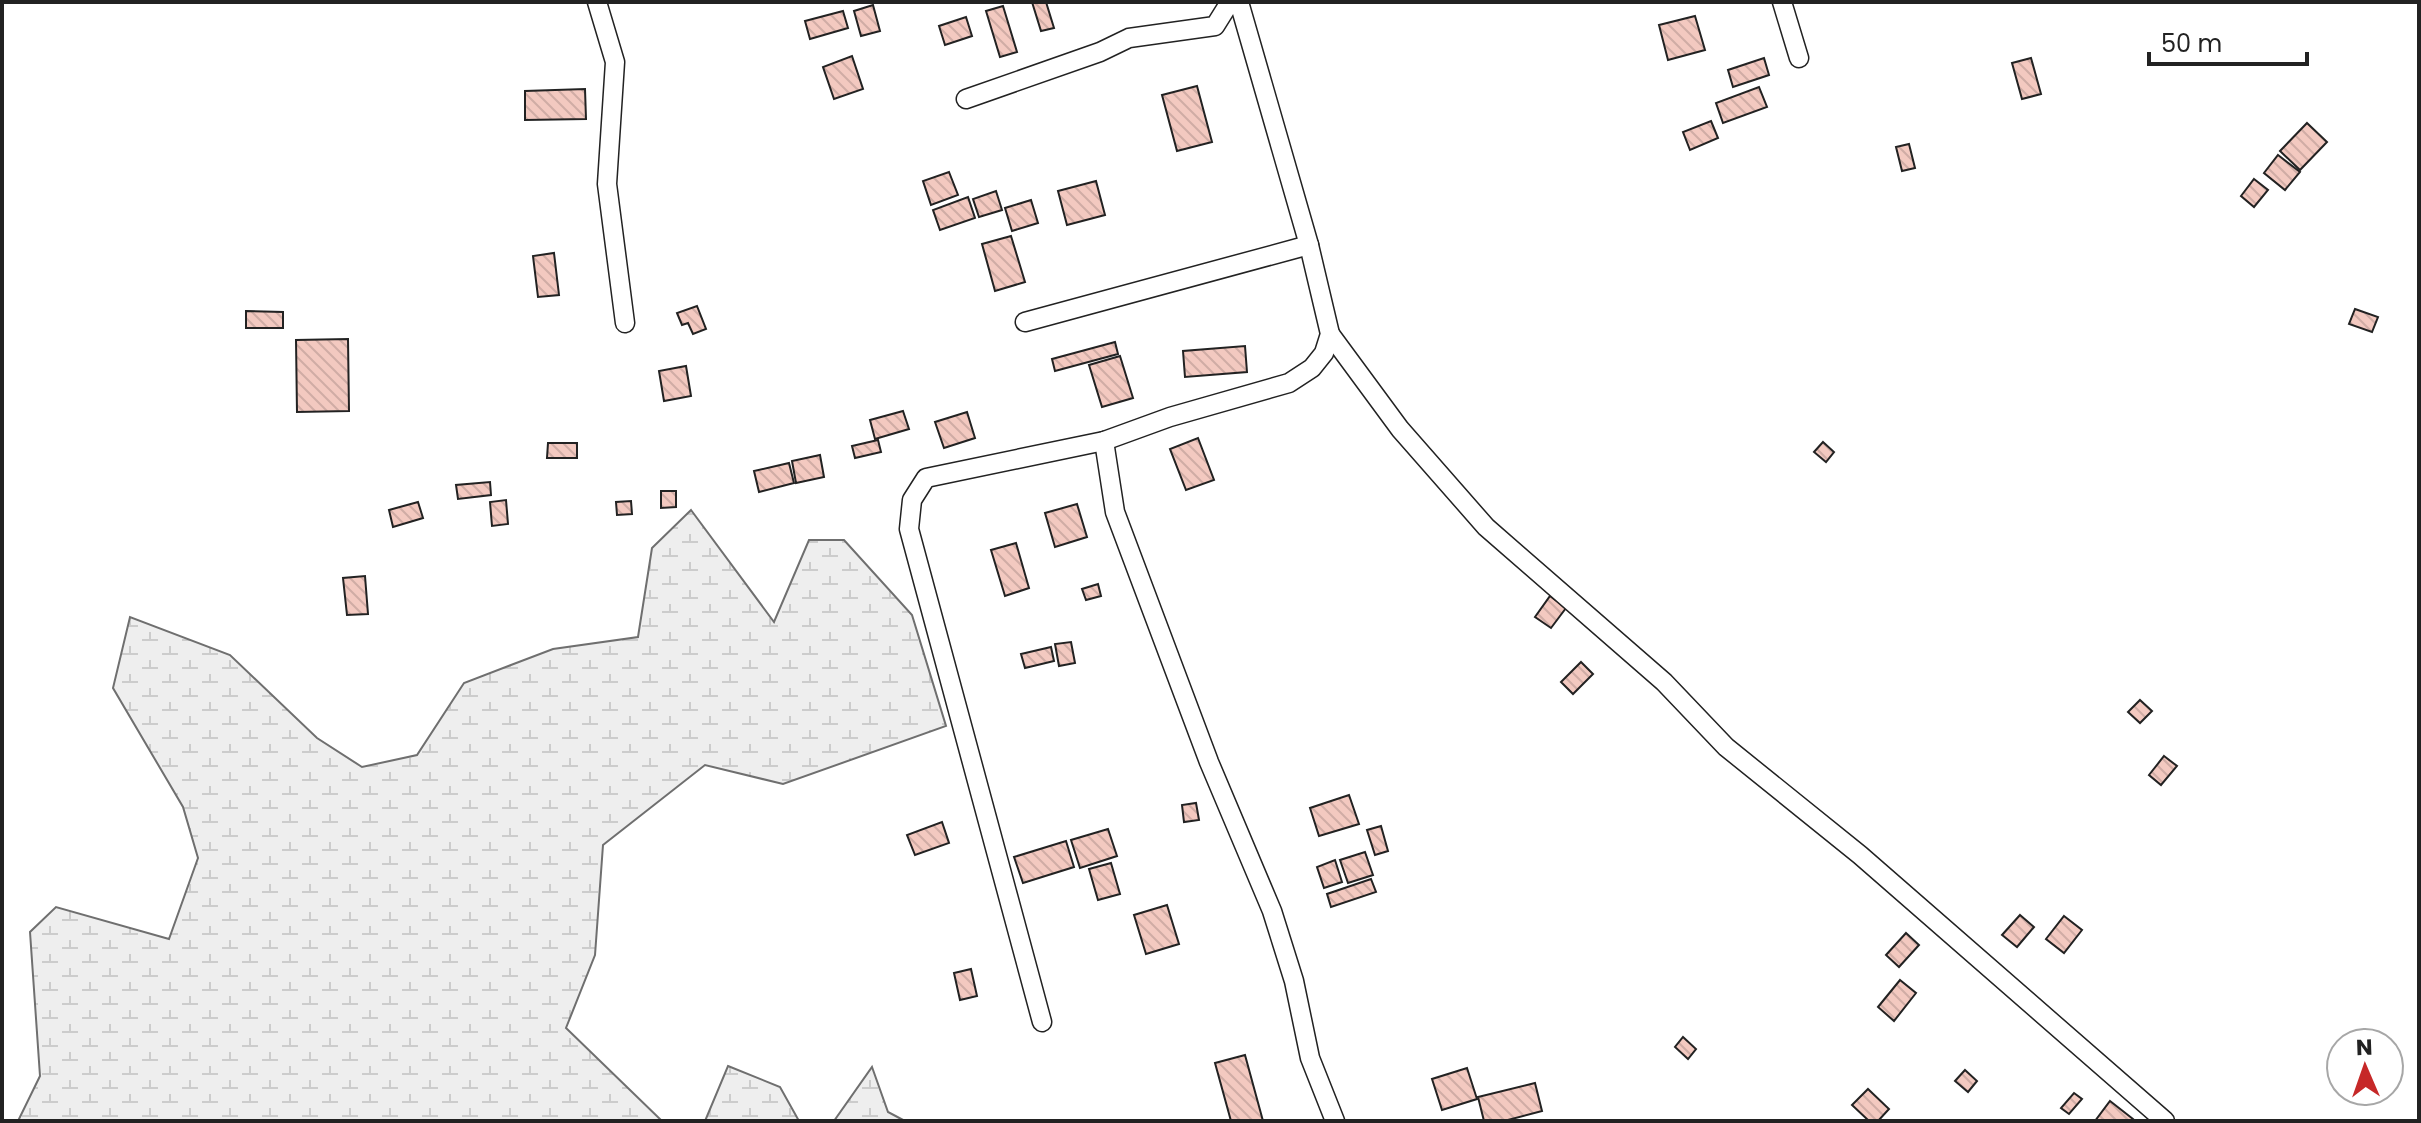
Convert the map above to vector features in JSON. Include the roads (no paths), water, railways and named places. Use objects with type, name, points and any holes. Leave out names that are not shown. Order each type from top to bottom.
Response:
[{"type":"street","points":[[597,2],[615,62],[607,184],[625,323]]},
{"type":"street","points":[[966,99],[1129,38],[1215,26],[1230,2]]},
{"type":"street","points":[[1239,2],[1309,245],[1330,334],[1400,429],[1486,527],[1664,682],[1726,747],[1860,855],[2165,1121]]},
{"type":"street","points":[[1782,2],[1799,58]]},
{"type":"street","points":[[1025,322],[1309,245]]},
{"type":"street","points":[[1042,1022],[909,529],[912,500],[926,478],[1104,441],[1170,417],[1289,383],[1312,368],[1324,353],[1330,334]]},
{"type":"street","points":[[1104,441],[1115,512],[1209,762],[1272,911],[1294,981],[1310,1058],[1335,1121]]}]
